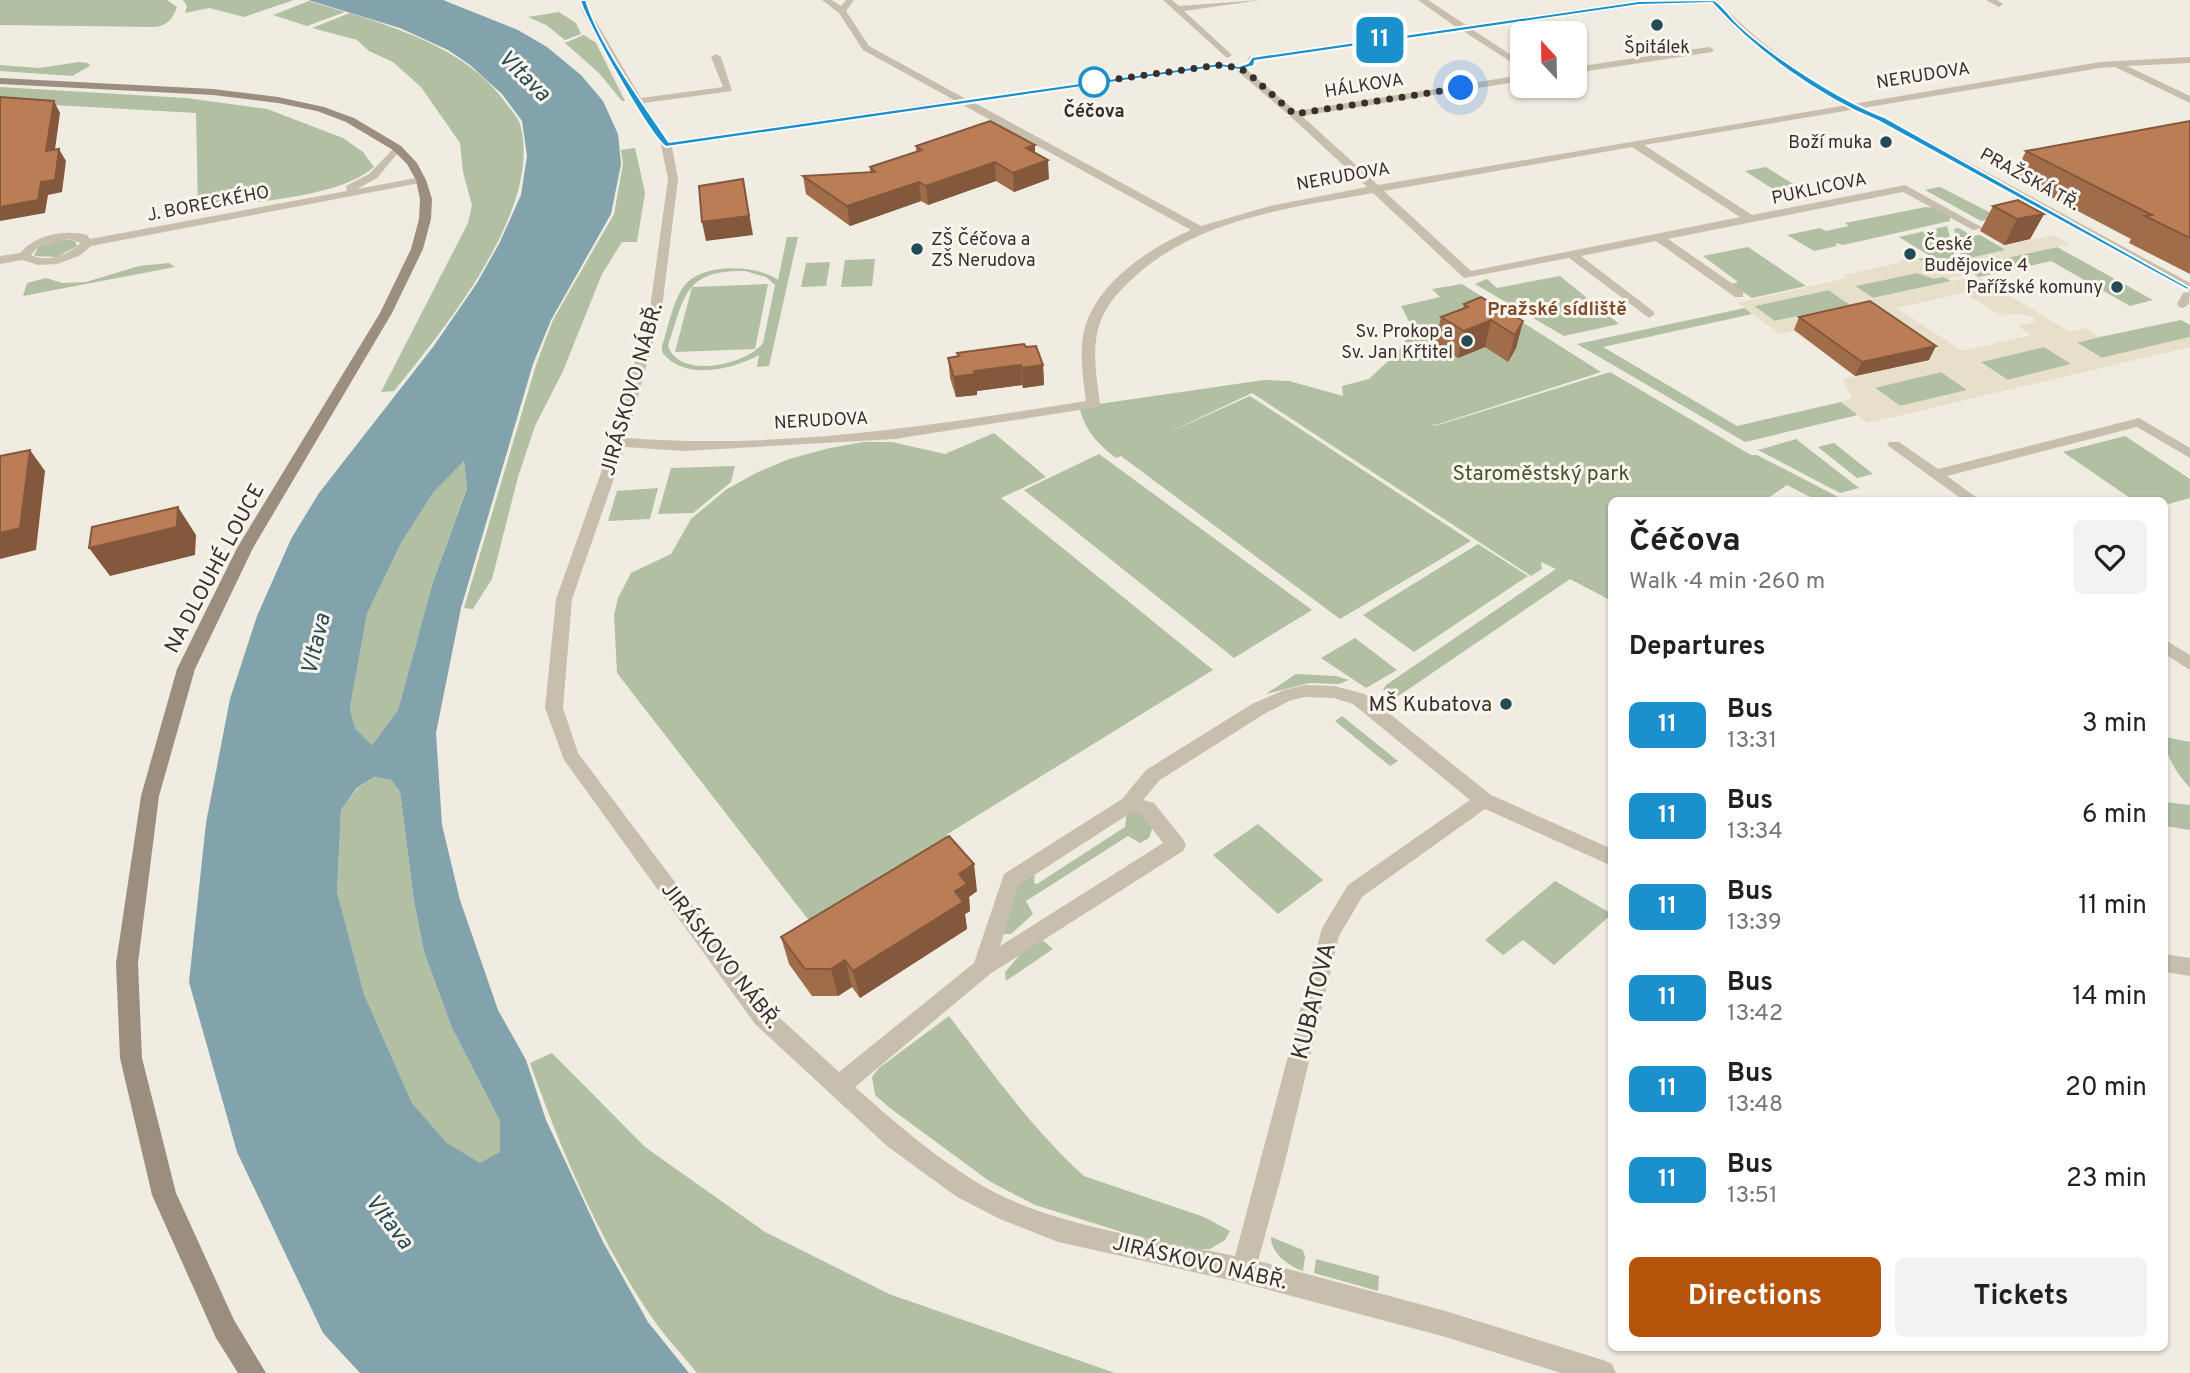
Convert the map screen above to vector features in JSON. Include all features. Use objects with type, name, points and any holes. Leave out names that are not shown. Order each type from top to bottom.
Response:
[{"type":"main road","points":[[0,75],[58,82]]},
{"type":"main road","points":[[0,81],[58,82]]},
{"type":"main road","name":"NA DLOUHÉ LOUCE","points":[[58,82],[213,92],[278,100],[350,120],[397,148],[412,163],[421,180],[426,199],[425,219],[417,249],[386,313],[233,572],[186,669],[150,796],[127,963],[131,1058],[164,1195],[225,1329],[253,1373]]},
{"type":"street","points":[[583,0],[587,13],[666,145],[1220,65],[1239,68],[1251,65],[1252,59]]},
{"type":"street","points":[[827,0],[842,11],[866,48],[1201,231]]},
{"type":"street","points":[[842,11],[850,0]]},
{"type":"street","points":[[1167,0],[1227,55]]},
{"type":"street","points":[[1177,9],[1257,0]]},
{"type":"street","points":[[1422,0],[1510,58]]},
{"type":"street","points":[[1220,65],[1217,60],[1227,55],[1239,54],[1252,59],[1646,1],[1713,0]]},
{"type":"street","name":"PRAŽSKÁ TŘ.","points":[[1713,0],[1738,28],[1850,107],[1861,119],[2187,294]]},
{"type":"street","points":[[1587,68],[1709,50]]},
{"type":"street","points":[[638,101],[729,89],[716,57]]},
{"type":"street","name":"NERUDOVA","points":[[620,442],[684,447],[895,435],[1093,404],[1087,337],[1100,307],[1117,286],[1143,263],[1201,231],[1255,213],[1374,189],[1850,107],[2116,65],[2190,60]]},
{"type":"street","points":[[2116,65],[2190,100]]},
{"type":"street","points":[[1239,68],[1294,114],[1374,189]]},
{"type":"street","name":"HÁLKOVA","points":[[1294,114],[1510,80]]},
{"type":"street","points":[[1634,144],[1752,220]]},
{"type":"street","name":"JIRÁSKOVO NÁBŘ.","points":[[666,145],[673,179],[656,308],[620,442],[564,598],[554,708],[570,755],[764,1017],[895,1138],[965,1189],[1000,1208],[1058,1230],[1243,1270],[1442,1323],[1603,1373]]},
{"type":"street","name":"J. BORECKÉHO","points":[[335,196],[373,176],[397,148]]},
{"type":"street","name":"J. BORECKÉHO","points":[[87,243],[421,180]]},
{"type":"street","name":"PUKLICOVA","points":[[1374,189],[1468,275],[1905,188],[1977,228]]},
{"type":"street","points":[[0,260],[24,256],[33,261],[53,261],[80,251],[87,243],[86,239],[77,235],[51,238],[28,248],[24,256]]},
{"type":"street","points":[[1659,238],[1739,294]]},
{"type":"street","points":[[1573,255],[1649,314]]},
{"type":"street","points":[[1937,474],[2139,422],[2190,454]]},
{"type":"street","points":[[1894,445],[1968,497]]},
{"type":"street","points":[[2168,648],[2190,664]]},
{"type":"street","points":[[983,968],[1011,880],[1129,804],[1153,775],[1284,696],[1306,691],[1334,692],[1359,699],[1484,800],[1608,856]]},
{"type":"street","name":"KUBATOVA","points":[[1243,1270],[1256,1229],[1329,934],[1355,891],[1484,800]]},
{"type":"street","points":[[839,1086],[983,968],[1176,845],[1147,808],[1129,804]]},
{"type":"street","points":[[2168,963],[2190,967]]},
{"type":"green space","points":[[0,0],[167,0],[177,7],[164,25],[156,27],[0,25]]},
{"type":"green space","points":[[183,0],[294,0],[244,17],[209,8],[185,13],[187,6]]},
{"type":"green space","points":[[309,1],[345,12],[307,26],[273,15]]},
{"type":"green space","points":[[559,12],[576,23],[581,34],[565,40],[546,25],[528,17]]},
{"type":"green space","points":[[350,13],[416,37],[457,58],[476,72],[515,115],[520,124],[524,157],[517,192],[504,229],[485,266],[438,335],[394,391],[381,392],[468,223],[472,205],[463,172],[460,143],[421,87],[393,62],[369,51],[357,40],[312,28]]},
{"type":"green space","points":[[584,35],[596,43],[625,101],[565,43]]},
{"type":"green space","points":[[88,63],[90,66],[72,76],[0,71],[0,65],[39,68]]},
{"type":"green space","points":[[0,87],[186,98],[267,109],[343,138],[363,152],[374,167],[357,178],[315,193],[198,211],[196,113],[0,102]]},
{"type":"green space","points":[[635,148],[645,193],[637,242],[622,242],[602,274],[563,371],[535,426],[518,477],[492,579],[473,609],[464,608],[536,365],[553,320],[614,214],[623,164],[621,150]]},
{"type":"green space","points":[[1766,167],[1798,187],[1776,191],[1745,171]]},
{"type":"green space","points":[[1940,187],[1999,217],[1981,221],[1925,190]]},
{"type":"green space","points":[[1926,207],[1936,208],[1950,215],[1950,221],[1843,245],[1835,243],[1837,246],[1814,251],[1787,235],[1820,228],[1826,231],[1849,226],[1845,223]]},
{"type":"green space","points":[[1947,226],[1956,261],[1937,264],[1923,262],[1918,259],[1930,256],[1899,237]]},
{"type":"green space","points":[[1959,228],[1972,236],[1980,235],[2006,250],[1962,260],[1954,229]]},
{"type":"green space","points":[[787,237],[798,237],[769,366],[757,367],[759,355],[735,365],[695,370],[671,361],[662,352],[676,302],[690,280],[701,274],[728,268],[756,271],[778,280]],"holes":[[[745,271],[766,277],[775,285],[763,343],[755,351],[743,358],[714,366],[699,366],[675,357],[668,346],[683,300],[698,281],[709,275],[725,272]]]},
{"type":"green space","points":[[65,239],[75,241],[77,246],[57,257],[34,256],[38,247]]},
{"type":"green space","points":[[1748,247],[1806,286],[1752,298],[1732,284],[1738,282],[1703,256]]},
{"type":"green space","points":[[2057,247],[2153,300],[2130,306],[2051,261],[1979,277],[1964,267]]},
{"type":"green space","points":[[875,259],[872,286],[841,287],[845,260]]},
{"type":"green space","points":[[830,262],[826,286],[801,287],[806,263]]},
{"type":"green space","points":[[169,263],[175,267],[23,296],[27,283],[46,278],[62,283],[86,282],[139,266]]},
{"type":"green space","points":[[1917,273],[1944,277],[1951,281],[1873,298],[1855,286]]},
{"type":"green space","points":[[1560,276],[1619,324],[1564,336],[1475,284],[1487,279],[1497,288]]},
{"type":"green space","points":[[768,284],[755,349],[675,352],[692,287]]},
{"type":"green space","name":"Staroměstský park","points":[[1462,284],[1601,372],[1436,425],[1432,424],[1435,426],[1610,372],[1751,455],[1757,455],[1838,497],[1810,497],[1787,485],[1769,497],[1608,497],[1608,599],[1570,579],[1394,699],[1383,690],[1386,685],[1556,569],[1541,562],[1542,569],[1531,576],[1252,393],[1165,434],[1250,396],[1471,541],[1340,619],[1121,456],[1116,458],[1094,437],[1080,410],[1085,406],[1264,380],[1289,381],[1343,396],[1342,386],[1369,379],[1398,352],[1413,329],[1401,306],[1440,297],[1432,289]]},
{"type":"green space","points":[[1829,290],[1851,305],[1775,321],[1754,306]]},
{"type":"green space","points":[[1745,308],[1752,314],[1603,347],[1737,426],[1841,402],[1858,415],[1745,442],[1577,344]]},
{"type":"green space","points":[[2181,320],[2190,325],[2190,337],[2102,358],[2076,342]]},
{"type":"green space","points":[[2044,347],[2072,364],[2007,380],[1980,362]]},
{"type":"green space","points":[[1941,372],[1968,390],[1900,406],[1874,387]]},
{"type":"green space","points":[[994,433],[1046,477],[1001,498],[1213,670],[946,835],[967,857],[824,940],[617,673],[614,615],[618,598],[631,573],[671,554],[691,519],[727,489],[756,473],[789,459],[863,442],[892,442],[945,454]]},
{"type":"green space","points":[[2125,436],[2190,479],[2190,498],[2168,504],[2168,497],[2129,497],[2063,452]]},
{"type":"green space","points":[[1796,439],[1859,488],[1840,493],[1758,450]]},
{"type":"green space","points":[[1834,443],[1873,474],[1857,478],[1818,447]]},
{"type":"green space","points":[[1099,454],[1312,610],[1234,658],[1024,490]]},
{"type":"green space","points":[[464,461],[467,487],[432,585],[398,710],[372,745],[355,728],[350,708],[367,614],[401,543],[433,493]]},
{"type":"green space","points":[[735,466],[731,482],[693,513],[658,514],[671,468]]},
{"type":"green space","points":[[658,488],[650,519],[608,521],[617,491]]},
{"type":"green space","points":[[1478,544],[1528,576],[1414,652],[1363,615]]},
{"type":"green space","points":[[1355,638],[1397,670],[1366,688],[1321,658]]},
{"type":"green space","points":[[1296,674],[1336,676],[1349,680],[1339,684],[1309,683],[1266,694]]},
{"type":"green space","points":[[1342,716],[1398,761],[1390,766],[1335,721]]},
{"type":"green space","points":[[2168,738],[2190,742],[2190,788],[2181,777],[2168,753]]},
{"type":"green space","points":[[374,777],[391,780],[400,792],[414,901],[424,952],[452,1028],[500,1121],[500,1153],[479,1164],[447,1143],[412,1103],[364,994],[337,892],[341,810],[358,788]]},
{"type":"green space","points":[[2168,802],[2190,805],[2190,830],[2168,826]]},
{"type":"green space","points":[[1138,809],[1153,826],[1149,838],[1140,843],[1128,836],[1026,901],[1033,914],[1011,934],[1003,934],[1015,885],[1035,870],[1034,883],[1037,884],[1125,827],[1127,811]]},
{"type":"green space","points":[[1258,824],[1323,880],[1278,914],[1213,855]]},
{"type":"green space","points":[[1555,881],[1608,912],[1608,918],[1554,965],[1523,940],[1503,955],[1485,940]]},
{"type":"green space","points":[[1040,938],[1053,949],[1006,981],[1005,972],[1032,941]]},
{"type":"green space","points":[[949,1016],[1030,1120],[1084,1176],[1204,1217],[1230,1231],[1225,1240],[1210,1249],[1190,1249],[1122,1232],[1035,1205],[989,1181],[890,1108],[875,1095],[872,1077],[879,1068]]},
{"type":"green space","points":[[552,1053],[645,1147],[765,1232],[889,1294],[1115,1373],[697,1373],[658,1326],[634,1290],[583,1195],[530,1063]]},
{"type":"green space","points":[[1271,1237],[1303,1250],[1303,1271],[1281,1258]]},
{"type":"green space","points":[[1316,1259],[1379,1276],[1378,1291],[1314,1273]]},
{"type":"shaded area","points":[[2052,235],[2070,244],[1965,267],[1973,273],[1947,279],[1934,279],[1917,273],[1855,286],[1873,298],[1977,276],[2070,332],[2085,328],[2100,337],[2077,343],[2101,358],[2190,337],[2190,347],[1868,423],[1841,402],[1852,398],[1843,379],[1928,359],[1864,315],[1780,334],[1738,303],[1847,278],[1843,275],[1902,262],[1900,260],[1903,259],[1934,266],[2005,250],[1999,246]],"holes":[[[1828,290],[1850,305],[1775,321],[1754,306]],[[1964,293],[2002,316],[2016,313],[2033,317],[2035,322],[2018,326],[2031,335],[1962,351],[1897,308]],[[2044,347],[2071,364],[2008,380],[1981,362]],[[1941,372],[1967,390],[1900,406],[1875,388]]]},
{"type":"water","name":"Vltava","points":[[308,0],[443,0],[518,30],[547,47],[581,75],[603,101],[618,134],[621,164],[611,214],[551,320],[533,364],[461,608],[436,733],[442,825],[460,900],[498,1010],[526,1060],[546,1120],[603,1242],[648,1322],[689,1373],[360,1373],[323,1333],[237,1152],[189,982],[206,823],[230,699],[257,616],[291,539],[319,493],[433,347],[477,283],[499,244],[521,195],[527,156],[522,121],[502,94],[470,65],[448,50],[400,28]],"holes":[[[464,461],[467,488],[432,585],[398,710],[372,745],[355,728],[350,708],[367,614],[401,543],[433,493]],[[374,777],[391,780],[400,792],[414,901],[424,952],[452,1028],[500,1121],[500,1152],[480,1163],[447,1143],[412,1103],[364,994],[337,892],[341,810],[357,788]]]},
{"type":"building","points":[[0,97],[54,101],[46,151],[59,149],[55,180],[41,182],[38,200],[0,207]]},
{"type":"building","points":[[990,121],[1035,145],[1026,148],[1048,160],[1013,173],[995,162],[926,186],[919,182],[847,206],[803,176],[875,172],[870,167],[922,150],[916,146]]},
{"type":"building","points":[[2190,121],[2190,238],[2145,216],[2152,215],[2026,151]]},
{"type":"building","points":[[743,179],[749,216],[702,222],[699,186]]},
{"type":"building","points":[[2018,200],[2044,214],[2017,219],[1993,206]]},
{"type":"building","points":[[1481,297],[1523,321],[1515,335],[1491,320],[1464,331],[1441,317],[1468,307],[1464,304]]},
{"type":"building","points":[[1870,301],[1936,346],[1862,362],[1799,317]]},
{"type":"building","points":[[1024,344],[1026,347],[1036,346],[1043,365],[974,371],[975,374],[954,377],[948,358],[959,356],[957,353]]},
{"type":"building","points":[[30,450],[20,528],[0,533],[0,456]]},
{"type":"building","points":[[178,507],[177,527],[89,548],[92,527]]},
{"type":"building","points":[[949,836],[974,864],[959,874],[967,884],[955,891],[963,902],[853,971],[845,960],[831,969],[805,969],[781,937]]},
{"type":"bus line","name":"11","points":[[583,0],[587,13],[625,81],[666,145],[1220,65],[1239,68],[1251,65],[1252,59],[1639,3],[1714,1],[1738,28],[1766,50],[1850,107],[1881,119],[2190,288]]},
{"type":"place","name":"Špitálek","points":[[1657,25]]},
{"type":"place","name":"Čéčova","points":[[1094,82]]},
{"type":"place","name":"Boží muka","points":[[1886,142]]},
{"type":"place","name":"ZŠ Čéčova a ZŠ Nerudova","points":[[917,249]]},
{"type":"place","name":"České Budějovice 4","points":[[1910,254]]},
{"type":"place","name":"Pařížské komuny","points":[[2117,287]]},
{"type":"place","name":"Sv. Prokop a Sv. Jan Křtitel","points":[[1467,341]]},
{"type":"place","name":"MŠ Kubatova","points":[[1506,704]]},
{"type":"district","name":"Pražské sídliště","points":[[1557,308]]},
{"type":"route","points":[[1094,82],[1092,83],[1220,65],[1239,68],[1294,114],[1461,88]]}]
